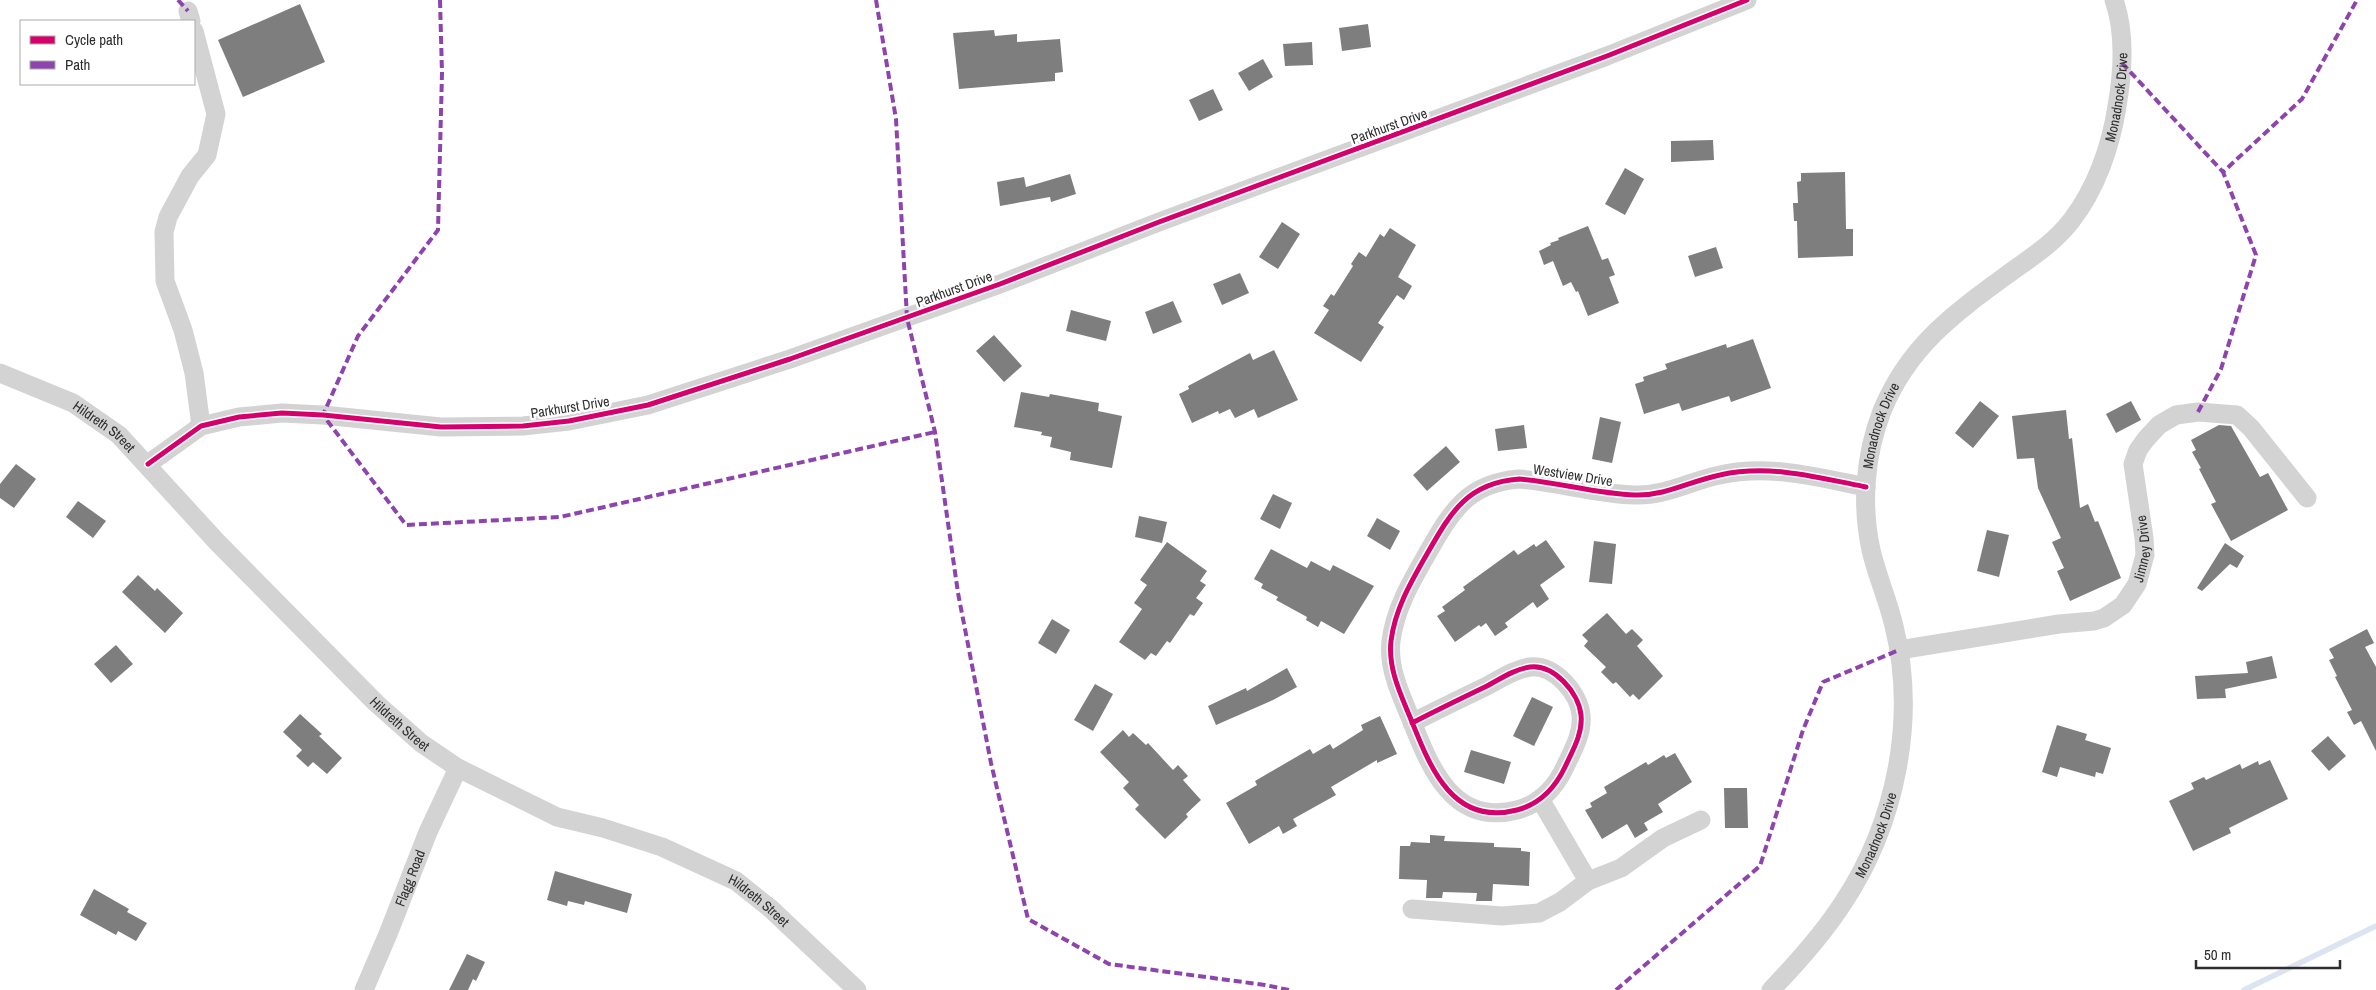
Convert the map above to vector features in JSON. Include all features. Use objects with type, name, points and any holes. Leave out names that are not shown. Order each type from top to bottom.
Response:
[{"type":"street","name":"Parkhurst Drive","points":[[148,464],[201,426],[239,417],[282,413],[323,415],[441,427],[523,426],[569,421],[648,405],[790,359],[1000,284],[1159,222],[1543,80],[1747,0]]},
{"type":"street","name":"Monadnock Drive","points":[[1771,990],[1814,943],[1845,901],[1870,855],[1880,830],[1894,780],[1900,746],[1903,702],[1900,650],[1894,624],[1871,551],[1866,516],[1866,487],[1871,449],[1879,421],[1890,394],[1909,361],[1948,319],[2057,237],[2072,221],[2094,182],[2114,125],[2119,94],[2122,36],[2114,0]]},
{"type":"street","points":[[195,35],[216,114],[207,155],[190,176],[168,217],[164,232],[165,281],[183,330],[194,373],[201,426]]},
{"type":"street","name":"Hildreth Street","points":[[0,373],[73,403],[119,434],[217,542],[376,703],[421,743],[458,768],[557,817],[603,828],[662,847],[736,881],[772,909],[858,990]]},
{"type":"street","name":"Jimney Drive","points":[[1900,650],[2059,624],[2094,621],[2104,618],[2123,605],[2137,584],[2144,554],[2144,538],[2133,464],[2138,450],[2146,438],[2160,425],[2176,416],[2198,412],[2237,415],[2251,428],[2307,498]]},
{"type":"street","name":"Westview Drive","points":[[1412,723],[1516,672],[1531,667],[1548,671],[1563,681],[1575,696],[1581,713],[1578,739],[1561,776],[1540,800],[1522,809],[1501,813],[1480,810],[1462,801],[1436,776],[1412,723],[1392,667],[1393,626],[1409,586],[1446,521],[1462,501],[1479,489],[1504,480],[1519,478],[1622,494],[1648,494],[1675,490],[1720,474],[1750,470],[1800,473],[1866,487]]},
{"type":"street","name":"Flagg Road","points":[[364,990],[424,841],[458,768]]},
{"type":"street","points":[[1540,800],[1588,881]]},
{"type":"street","points":[[1412,909],[1502,916],[1538,913],[1560,902],[1588,881],[1621,868],[1663,838],[1700,820]]},
{"type":"building","points":[[300,4],[325,62],[243,97],[218,40]]},
{"type":"building","points":[[1368,24],[1371,47],[1342,51],[1339,28]]},
{"type":"building","points":[[994,30],[995,36],[1017,34],[1017,42],[1060,39],[1063,72],[1055,73],[1055,81],[959,89],[953,33]]},
{"type":"building","points":[[1312,42],[1313,65],[1285,66],[1283,44]]},
{"type":"building","points":[[1263,59],[1273,77],[1249,91],[1238,73]]},
{"type":"building","points":[[1213,89],[1223,110],[1199,121],[1189,100]]},
{"type":"building","points":[[1713,140],[1714,160],[1671,162],[1671,141]]},
{"type":"building","points":[[1625,168],[1644,179],[1625,215],[1605,204]]},
{"type":"building","points":[[1845,172],[1846,229],[1853,229],[1853,256],[1798,258],[1797,221],[1794,221],[1793,203],[1798,203],[1797,182],[1801,181],[1801,173]]},
{"type":"building","points":[[1070,174],[1076,194],[1051,202],[1050,197],[1000,206],[997,182],[1024,177],[1026,187]]},
{"type":"building","points":[[1282,222],[1300,234],[1278,269],[1259,257]]},
{"type":"building","points":[[1588,226],[1602,260],[1608,258],[1615,275],[1609,277],[1619,303],[1588,316],[1578,291],[1576,292],[1571,282],[1563,286],[1553,261],[1544,265],[1539,251],[1551,245],[1550,243],[1559,240],[1558,238]]},
{"type":"building","points":[[1390,228],[1416,245],[1398,277],[1412,286],[1404,300],[1397,295],[1378,323],[1384,327],[1361,362],[1314,333],[1329,310],[1323,306],[1331,294],[1334,296],[1353,266],[1351,264],[1359,252],[1366,257],[1380,234],[1384,237]]},
{"type":"building","points":[[1716,247],[1723,268],[1695,277],[1688,256]]},
{"type":"building","points":[[1240,273],[1249,293],[1222,305],[1213,284]]},
{"type":"building","points":[[1173,301],[1182,322],[1153,334],[1145,312]]},
{"type":"building","points":[[1071,310],[1111,321],[1106,341],[1066,331]]},
{"type":"building","points":[[994,335],[1022,366],[1004,382],[976,351]]},
{"type":"building","points":[[1753,339],[1771,388],[1731,402],[1729,396],[1682,411],[1679,403],[1644,414],[1635,384],[1644,381],[1643,377],[1667,369],[1665,364],[1726,344],[1727,348]]},
{"type":"building","points":[[1274,350],[1298,400],[1258,418],[1254,409],[1235,418],[1230,409],[1219,414],[1218,411],[1192,423],[1179,394],[1189,389],[1188,386],[1250,353],[1253,360]]},
{"type":"building","points":[[1021,392],[1049,397],[1050,394],[1099,403],[1098,411],[1122,416],[1112,468],[1070,460],[1071,452],[1050,447],[1052,437],[1041,435],[1042,432],[1014,427]]},
{"type":"building","points":[[1980,401],[1999,416],[1973,448],[1955,433]]},
{"type":"building","points":[[2131,401],[2141,420],[2116,433],[2106,414]]},
{"type":"building","points":[[2066,410],[2069,439],[2072,438],[2080,508],[2088,504],[2095,522],[2098,521],[2121,578],[2070,601],[2057,571],[2064,568],[2052,542],[2061,538],[2038,488],[2034,458],[2017,459],[2012,416]]},
{"type":"building","points":[[1600,417],[1621,422],[1612,463],[1592,459]]},
{"type":"building","points":[[1524,425],[1527,448],[1498,451],[1495,429]]},
{"type":"building","points":[[2219,425],[2231,426],[2260,477],[2268,473],[2288,510],[2231,541],[2211,504],[2216,502],[2192,452],[2196,450],[2191,440]]},
{"type":"building","points":[[1446,446],[1460,462],[1427,491],[1413,475]]},
{"type":"building","points":[[16,464],[36,479],[14,508],[0,498],[0,484]]},
{"type":"building","points":[[1273,494],[1292,503],[1280,529],[1260,519]]},
{"type":"building","points":[[78,501],[106,521],[93,538],[66,517]]},
{"type":"building","points":[[1139,516],[1167,522],[1162,543],[1135,537]]},
{"type":"building","points":[[1377,518],[1400,531],[1390,550],[1367,536]]},
{"type":"building","points":[[1987,530],[2009,535],[1999,577],[1977,571]]},
{"type":"building","points":[[1546,540],[1565,567],[1540,585],[1549,599],[1537,608],[1533,602],[1505,623],[1508,627],[1495,636],[1486,623],[1481,627],[1479,625],[1455,642],[1437,616],[1445,611],[1442,607],[1465,590],[1463,587],[1514,550],[1518,555],[1534,544],[1536,547]]},
{"type":"building","points":[[1594,541],[1616,544],[1612,584],[1589,582]]},
{"type":"building","points":[[1167,542],[1207,571],[1200,581],[1206,585],[1196,598],[1203,603],[1194,616],[1190,614],[1170,643],[1167,641],[1156,656],[1151,653],[1145,660],[1119,642],[1142,609],[1134,603],[1147,585],[1140,580]]},
{"type":"building","points":[[2225,543],[2244,556],[2237,568],[2230,564],[2202,591],[2197,588]]},
{"type":"building","points":[[1271,549],[1307,568],[1311,561],[1330,571],[1333,565],[1374,586],[1344,634],[1321,621],[1318,627],[1306,620],[1307,617],[1276,600],[1278,597],[1261,588],[1263,584],[1254,579]]},
{"type":"building","points":[[138,575],[155,591],[157,588],[183,613],[165,633],[122,592]]},
{"type":"building","points":[[1607,613],[1626,634],[1632,629],[1643,640],[1637,646],[1663,676],[1639,700],[1633,694],[1630,697],[1616,682],[1613,684],[1601,672],[1606,667],[1584,646],[1588,641],[1582,635]]},
{"type":"building","points":[[1052,619],[1070,630],[1056,654],[1038,643]]},
{"type":"building","points":[[2367,629],[2374,643],[2365,647],[2376,667],[2376,751],[2361,721],[2354,725],[2347,712],[2352,710],[2335,677],[2337,676],[2329,660],[2334,658],[2329,649]]},
{"type":"building","points":[[116,645],[133,664],[111,683],[94,664]]},
{"type":"building","points":[[2272,656],[2277,678],[2225,689],[2226,698],[2197,699],[2195,676],[2248,673],[2246,662]]},
{"type":"building","points":[[1287,668],[1297,687],[1273,700],[1216,725],[1208,706],[1246,688],[1247,691]]},
{"type":"building","points":[[1095,684],[1113,694],[1093,731],[1074,720]]},
{"type":"building","points":[[1532,697],[1553,707],[1534,746],[1513,736]]},
{"type":"building","points":[[300,714],[322,734],[319,736],[342,758],[327,774],[313,762],[308,767],[296,756],[302,750],[283,732]]},
{"type":"building","points":[[1380,716],[1397,754],[1377,763],[1377,760],[1331,787],[1336,795],[1293,819],[1297,826],[1283,834],[1279,826],[1249,844],[1226,803],[1257,785],[1255,781],[1310,749],[1313,754],[1330,744],[1333,749],[1363,730],[1361,725]]},
{"type":"building","points":[[2057,725],[2087,734],[2085,740],[2111,748],[2103,774],[2096,772],[2095,777],[2060,767],[2057,777],[2042,772]]},
{"type":"building","points":[[1123,730],[1129,737],[1133,733],[1146,745],[1148,743],[1173,770],[1178,765],[1188,776],[1183,780],[1201,800],[1186,814],[1188,817],[1165,839],[1135,809],[1139,805],[1123,788],[1129,782],[1100,752]]},
{"type":"building","points":[[2328,736],[2346,756],[2329,771],[2311,751]]},
{"type":"building","points":[[1471,750],[1511,762],[1504,784],[1464,772]]},
{"type":"building","points":[[1675,753],[1692,782],[1658,804],[1663,812],[1644,823],[1648,830],[1635,838],[1627,824],[1602,839],[1585,810],[1592,807],[1590,803],[1607,793],[1604,787],[1646,762],[1648,765],[1664,755],[1666,758]]},
{"type":"building","points":[[2270,760],[2288,799],[2229,828],[2231,833],[2193,851],[2169,801],[2194,789],[2191,783],[2204,777],[2206,780],[2240,764],[2242,769],[2258,761],[2259,765]]},
{"type":"building","points":[[1724,788],[1747,788],[1748,828],[1725,828]]},
{"type":"building","points":[[1430,835],[1445,836],[1444,841],[1494,843],[1494,847],[1521,848],[1521,851],[1530,852],[1529,886],[1493,884],[1492,901],[1476,901],[1477,893],[1443,892],[1442,898],[1426,898],[1427,880],[1399,879],[1400,846],[1410,846],[1411,842],[1430,843]]},
{"type":"building","points":[[555,871],[632,894],[627,913],[585,901],[584,905],[568,901],[567,906],[547,900]]},
{"type":"building","points":[[94,889],[129,909],[127,912],[147,923],[136,941],[118,931],[116,935],[80,915]]},
{"type":"building","points":[[467,954],[485,962],[476,981],[473,979],[468,990],[449,990]]},
{"type":"waterway","points":[[2244,990],[2376,926]]},
{"type":"marked path","points":[[178,0],[188,11]]},
{"type":"marked path","points":[[440,0],[442,73],[438,230],[358,336],[323,415],[406,525],[560,517],[935,432]]},
{"type":"marked path","points":[[876,0],[896,119],[907,318],[935,432],[958,593],[991,763],[1028,919],[1109,964],[1265,985],[1289,990]]},
{"type":"marked path","points":[[2198,412],[2221,369],[2256,255],[2223,172],[2302,99],[2357,0]]},
{"type":"marked path","points":[[2122,63],[2223,172]]},
{"type":"marked path","points":[[1616,990],[1760,866],[1803,730],[1823,682],[1899,650]]},
{"type":"cycle path","points":[[148,464],[201,426],[239,417],[282,413],[323,415],[441,427],[523,426],[569,421],[648,405],[790,359],[1000,284],[1159,222],[1607,56],[1747,0]]},
{"type":"cycle path","points":[[1412,723],[1421,718],[1487,686],[1513,672],[1524,668],[1539,667],[1556,675],[1576,698],[1581,715],[1579,735],[1561,775],[1546,794],[1533,804],[1517,810],[1494,813],[1475,809],[1459,800],[1446,788],[1425,754],[1417,735],[1410,717],[1402,699],[1391,661],[1391,641],[1396,618],[1404,596],[1444,525],[1462,502],[1486,486],[1519,479],[1621,494],[1646,495],[1668,491],[1720,475],[1738,472],[1775,471],[1866,487]]}]
